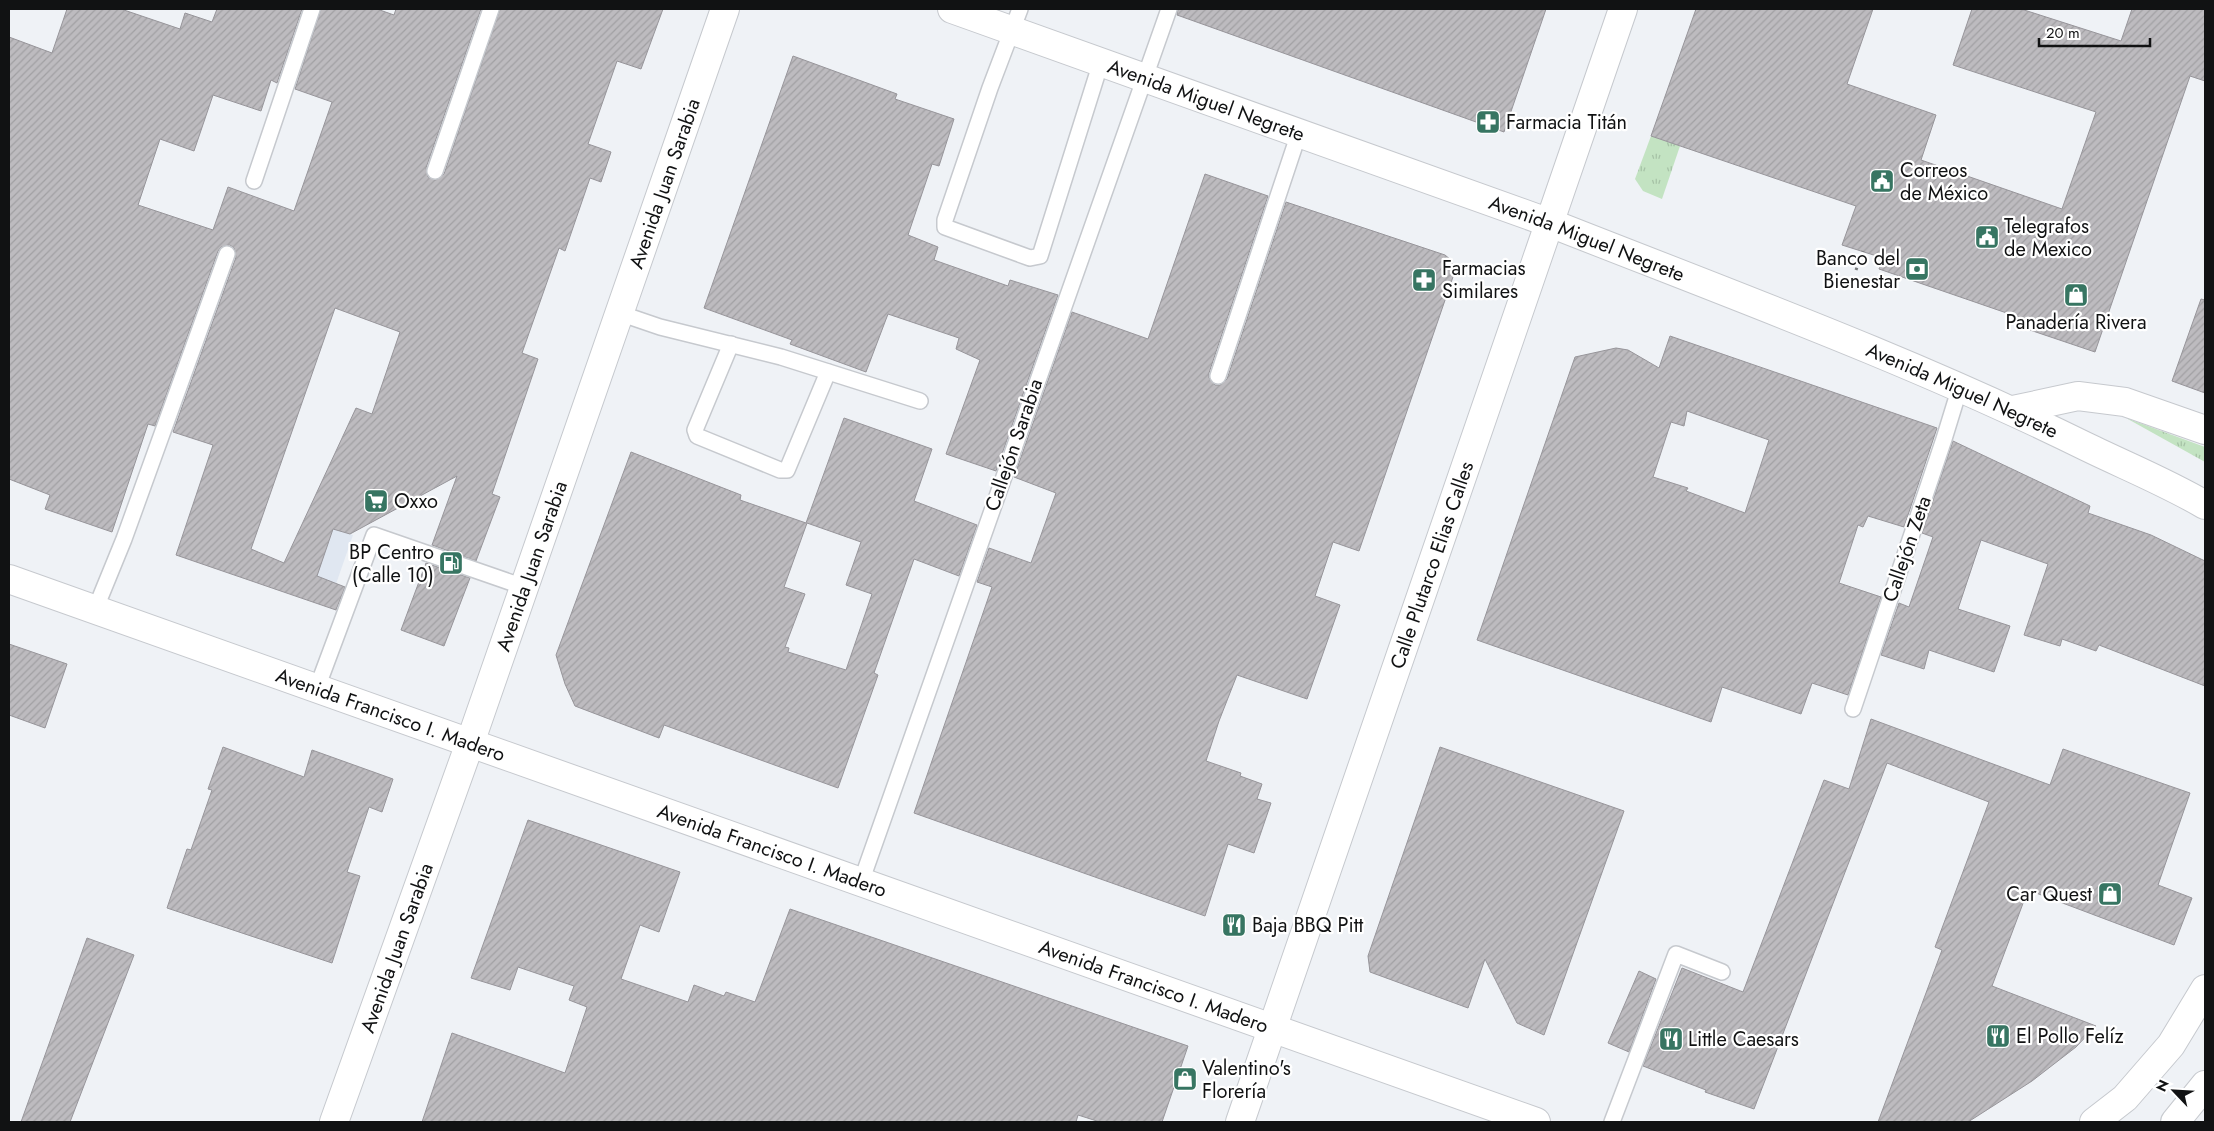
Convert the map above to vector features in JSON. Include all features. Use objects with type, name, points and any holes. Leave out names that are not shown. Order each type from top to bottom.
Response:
[{"type":"main road","name":"Avenida Juan Sarabia","points":[[334,1122],[470,743],[725,9]]},
{"type":"main road","name":"Avenida Miguel Negrete","points":[[952,9],[1016,20],[1101,62],[1550,223],[1847,340],[2013,410],[2205,505]]},
{"type":"main road","name":"Calle Plutarco Elias Calles","points":[[1240,1122],[1623,9]]},
{"type":"main road","points":[[2013,410],[2078,396],[2125,402],[2205,430]]},
{"type":"main road","name":"Avenida Francisco I. Madero","points":[[9,579],[1536,1122]]},
{"type":"main road","points":[[2094,1122],[2125,1098],[2172,1045],[2205,989]]},
{"type":"main road","points":[[2175,1122],[2205,1085]]},
{"type":"lane","points":[[254,181],[312,9]]},
{"type":"lane","points":[[436,171],[491,9]]},
{"type":"lane","name":"Callejón Sarabia","points":[[861,882],[1143,77],[1169,9]]},
{"type":"lane","points":[[1016,20],[957,185],[945,220],[945,227],[1030,258],[1040,256],[1101,62]]},
{"type":"lane","points":[[1218,376],[1299,133]]},
{"type":"lane","points":[[95,610],[124,539],[226,254]]},
{"type":"lane","points":[[619,313],[660,327],[781,357],[920,401]]},
{"type":"lane","points":[[731,344],[695,430],[697,436],[780,470],[786,470],[828,372]]},
{"type":"lane","name":"Callejón Zeta","points":[[1853,709],[1960,388]]},
{"type":"lane","points":[[317,688],[374,535],[524,587]]},
{"type":"lane","points":[[1612,1122],[1676,954],[1722,972]]},
{"type":"path","points":[[1856,270],[1863,252]]},
{"type":"shaded area","points":[[333,529],[353,535],[328,607],[308,600]]},
{"type":"green space","points":[[1651,136],[1680,146],[1662,199],[1643,191],[1635,179]]},
{"type":"green space","points":[[2126,418],[2205,447],[2205,462]]},
{"type":"building","points":[[67,9],[121,9],[180,29],[185,13],[212,22],[217,9],[302,9],[277,83],[271,80],[261,111],[213,95],[194,151],[160,139],[138,205],[213,230],[228,187],[294,211],[332,102],[295,89],[321,9],[377,9],[394,15],[396,9],[481,9],[426,168],[428,177],[436,180],[444,174],[500,9],[663,9],[641,69],[617,61],[588,144],[611,152],[601,182],[590,178],[565,251],[559,248],[522,353],[538,359],[492,494],[500,497],[476,561],[432,545],[457,476],[350,534],[333,529],[317,576],[345,587],[336,610],[176,555],[213,445],[173,432],[236,257],[234,248],[230,245],[221,247],[218,251],[155,426],[148,424],[112,532],[45,509],[50,495],[9,479],[9,37],[52,53]],"holes":[[[335,308],[400,332],[372,414],[356,408],[284,563],[251,549]]]},
{"type":"building","points":[[1178,9],[1546,9],[1504,132],[1177,15]]},
{"type":"building","points":[[1696,9],[1873,9],[1847,84],[1936,115],[1921,160],[2062,209],[2096,112],[1953,65],[1972,9],[2021,9],[2121,41],[2132,9],[2205,9],[2205,81],[2190,76],[2095,352],[2021,327],[2024,319],[1879,269],[1883,258],[1842,245],[1856,206],[1651,136]]},
{"type":"building","points":[[793,56],[897,94],[895,99],[954,119],[939,166],[932,164],[908,235],[938,247],[934,260],[1008,286],[1010,280],[1058,295],[996,471],[946,454],[980,360],[956,349],[959,338],[888,314],[866,372],[790,344],[792,340],[704,308]]},
{"type":"building","points":[[1205,174],[1268,196],[1209,373],[1209,378],[1215,385],[1220,385],[1227,379],[1286,202],[1445,255],[1451,260],[1455,271],[1359,551],[1333,542],[1315,596],[1340,605],[1307,699],[1237,675],[1219,721],[1206,761],[1241,773],[1240,776],[1262,784],[1257,799],[1271,803],[1254,853],[1228,844],[1205,916],[914,813],[992,587],[977,582],[989,548],[1031,563],[1056,493],[1014,477],[1072,312],[1148,339]]},
{"type":"building","points":[[2201,299],[2205,300],[2205,393],[2172,381]]},
{"type":"building","points":[[1670,336],[1937,428],[1904,527],[1868,516],[1863,527],[1858,525],[1839,583],[1881,597],[1848,695],[1812,683],[1801,714],[1722,687],[1711,722],[1477,640],[1575,357],[1616,348],[1628,350],[1659,368]],"holes":[[[1687,411],[1769,440],[1745,513],[1686,491],[1688,488],[1653,477],[1671,422],[1684,426]]]},
{"type":"building","points":[[844,418],[932,449],[914,501],[977,525],[959,576],[914,559],[874,673],[878,675],[838,788],[664,725],[659,738],[575,706],[565,684],[556,655],[631,452],[741,495],[740,500],[806,523]],"holes":[[[807,523],[861,542],[846,585],[872,594],[846,670],[788,652],[789,648],[785,647],[805,594],[784,587]]]},
{"type":"building","points":[[1953,441],[2090,506],[2088,513],[2151,535],[2205,561],[2205,686],[2099,645],[2096,651],[2062,639],[2060,646],[2024,635],[2048,564],[1981,540],[1958,609],[2010,626],[1994,672],[1929,650],[1924,669],[1881,655],[1899,603],[1909,607],[1933,537],[1922,533]]},
{"type":"building","points":[[426,563],[470,578],[444,646],[401,630]]},
{"type":"building","points":[[9,644],[67,664],[45,728],[9,715]]},
{"type":"building","points":[[1871,719],[2050,785],[2063,749],[2190,793],[2158,885],[2192,898],[2174,945],[2028,890],[1992,986],[2096,1026],[2076,1047],[2032,1081],[1968,1122],[1878,1122],[1942,950],[1935,947],[1989,802],[1887,763],[1754,1109],[1705,1092],[1706,1090],[1643,1066],[1682,968],[1743,992],[1824,780],[1849,789]]},
{"type":"building","points":[[223,747],[304,777],[312,750],[393,779],[382,812],[369,807],[347,872],[360,876],[332,963],[167,908],[187,849],[191,850],[212,790],[208,789]]},
{"type":"building","points":[[1440,747],[1624,811],[1544,1035],[1517,1023],[1485,959],[1468,1008],[1370,972],[1368,956]]},
{"type":"building","points":[[528,820],[680,872],[659,932],[640,925],[621,979],[688,1002],[694,985],[724,996],[726,992],[755,1002],[790,909],[1188,1046],[1162,1122],[1100,1122],[1078,1115],[1076,1122],[422,1122],[452,1033],[565,1073],[587,1007],[569,1000],[574,986],[518,967],[510,990],[471,978]]},
{"type":"building","points":[[87,938],[134,955],[70,1122],[21,1122]]},
{"type":"building","points":[[1639,971],[1656,979],[1629,1052],[1608,1043]]},
{"type":"place","name":"Farmacia Titán","points":[[1488,122]]},
{"type":"place","name":"Correos de México","points":[[1882,181]]},
{"type":"place","name":"Telegrafos de Mexico","points":[[1987,237]]},
{"type":"place","name":"Banco del Bienestar","points":[[1917,269]]},
{"type":"place","name":"Farmacias Similares","points":[[1424,280]]},
{"type":"place","name":"Panadería Rivera","points":[[2076,295]]},
{"type":"place","name":"Oxxo","points":[[376,501]]},
{"type":"place","name":"BP Centro (Calle 10)","points":[[451,563]]},
{"type":"place","name":"Car Quest","points":[[2110,894]]},
{"type":"place","name":"Baja BBQ Pitt","points":[[1234,925]]},
{"type":"place","name":"El Pollo Felíz","points":[[1998,1036]]},
{"type":"place","name":"Little Caesars","points":[[1671,1039]]},
{"type":"place","name":"Valentino's Florería","points":[[1185,1079]]}]
